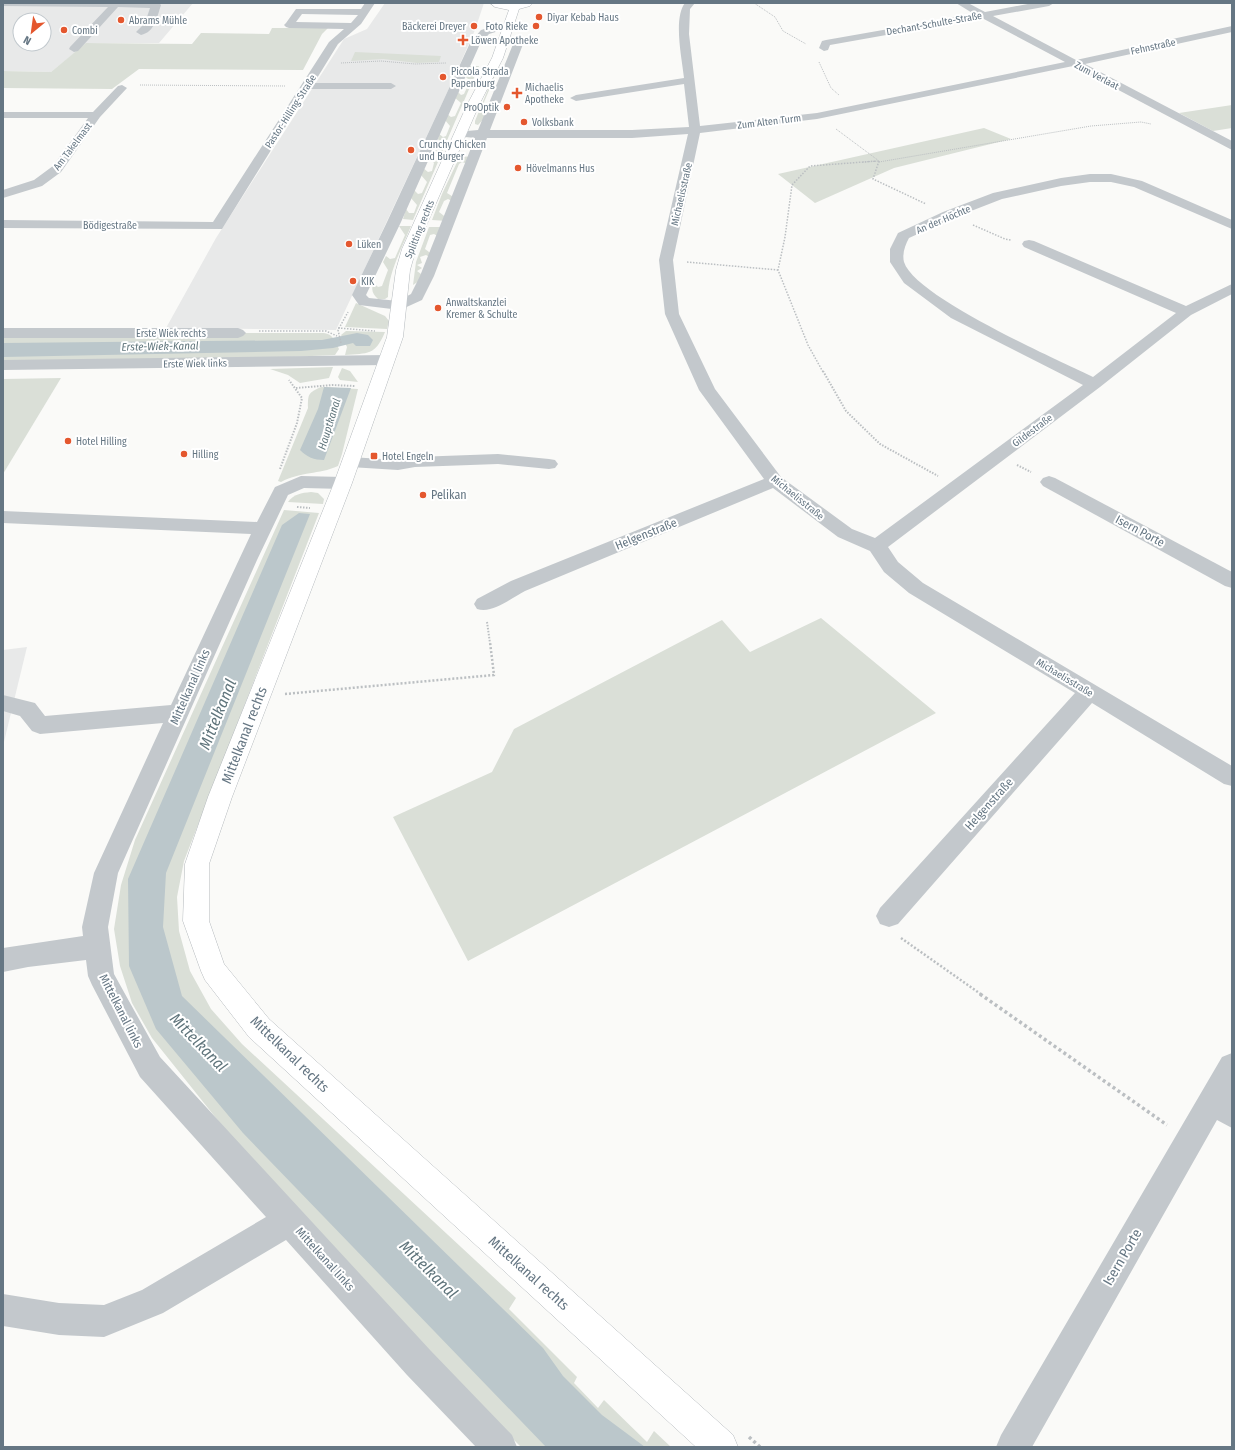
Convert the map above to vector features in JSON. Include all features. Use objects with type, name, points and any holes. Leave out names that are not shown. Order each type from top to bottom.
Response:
[{"type":"main road","points":[[495,3],[511,7],[528,3]]},
{"type":"main road","points":[[492,42],[498,28],[511,7]]},
{"type":"main road","name":"Splitting rechts","points":[[346,472],[395,336],[400,306],[403,270],[409,249],[473,105],[484,88],[508,28],[511,7]]},
{"type":"main road","points":[[473,105],[472,88],[480,70]]},
{"type":"main road","name":"Mittelkanal rechts","points":[[346,472],[220,797],[197,864],[196,921],[214,971],[259,1028],[721,1447]]},
{"type":"street","points":[[5,3],[156,4],[150,24],[141,32]]},
{"type":"street","name":"Pastor-Hilling-Straße","points":[[216,226],[334,42],[354,26],[370,3]]},
{"type":"street","name":"Michaelisstraße","points":[[690,3],[685,9],[684,34],[695,130],[666,260],[672,314],[707,390],[775,481],[845,533],[877,546],[891,567],[916,588],[1232,777]]},
{"type":"street","name":"Zum Verlaat","points":[[961,3],[1232,146]]},
{"type":"street","name":"Dechant-Schulte-Straße","points":[[824,48],[826,42],[1050,3]]},
{"type":"street","points":[[74,49],[112,4]]},
{"type":"street","points":[[354,26],[289,25],[301,7],[364,12]]},
{"type":"street","points":[[498,28],[485,32],[475,43],[360,296],[364,302],[400,306],[417,297],[520,39]]},
{"type":"street","name":"Fehnstraße","points":[[1073,62],[1232,29]]},
{"type":"street","name":"Zum Alten Turm","points":[[460,134],[609,134],[695,130],[817,116],[1005,78],[1073,62]]},
{"type":"street","points":[[576,98],[616,93],[689,80]]},
{"type":"street","points":[[306,86],[391,86]]},
{"type":"street","name":"Am Takelmast","points":[[3,194],[38,183],[56,169],[96,115],[122,88]]},
{"type":"street","name":"Am Takelmast","points":[[3,115],[96,115]]},
{"type":"street","name":"An der Höchte","points":[[1094,384],[956,315],[930,297],[909,280],[898,262],[897,248],[903,236],[948,215],[998,196],[1061,182],[1090,178],[1111,178],[1138,184],[1232,225]]},
{"type":"street","name":"Bödigestraße","points":[[3,224],[216,226]]},
{"type":"street","points":[[1029,244],[1186,312]]},
{"type":"street","name":"Gildestraße","points":[[877,546],[1094,384],[1186,312],[1232,288]]},
{"type":"street","name":"Erste Wiek rechts","points":[[3,333],[238,333]]},
{"type":"street","name":"Erste Wiek links","points":[[3,365],[386,360]]},
{"type":"street","points":[[281,491],[301,482],[346,472],[415,462],[498,459],[549,464]]},
{"type":"street","name":"Helgenstraße","points":[[484,604],[518,586],[775,481]]},
{"type":"street","name":"Isern Porte","points":[[1049,482],[1232,581]]},
{"type":"street","name":"Mittelkanal links","points":[[281,491],[262,528],[106,873],[95,927],[101,976],[150,1067],[419,1363],[500,1447]]},
{"type":"street","points":[[3,516],[262,528]]},
{"type":"street","name":"Helgenstraße","points":[[889,916],[1089,692]]},
{"type":"street","points":[[3,703],[27,709],[40,725],[178,713]]},
{"type":"street","points":[[3,960],[28,955],[98,946]]},
{"type":"street","name":"Isern Porte","points":[[1013,1447],[1188,1140],[1223,1107],[1232,1068]]},
{"type":"street","points":[[3,1310],[59,1320],[104,1321],[152,1302],[290,1220]]},
{"type":"path","points":[[754,3],[775,17],[783,31],[808,45],[824,48]]},
{"type":"path","points":[[824,48],[816,53],[831,88],[854,108]]},
{"type":"path","points":[[322,62],[345,63],[381,61],[415,64],[465,64]]},
{"type":"path","points":[[122,88],[124,85],[306,86]]},
{"type":"path","points":[[817,116],[879,161]]},
{"type":"path","points":[[957,486],[880,444],[846,411],[808,345],[778,270],[785,237],[792,186],[810,166],[879,161],[1091,126],[1141,122],[1155,125]]},
{"type":"path","points":[[879,161],[873,179],[948,215],[1005,239],[1029,244]]},
{"type":"path","points":[[666,260],[778,270]]},
{"type":"path","points":[[238,333],[326,331],[337,336],[337,328],[360,296]]},
{"type":"path","points":[[281,491],[275,482],[297,424],[302,398],[290,381],[282,379]]},
{"type":"path","points":[[296,388],[346,385]]},
{"type":"path","points":[[998,455],[1049,482]]},
{"type":"path","points":[[285,688],[283,694],[494,676],[484,604]]},
{"type":"path","points":[[889,916],[897,935],[1188,1140]]},
{"type":"path","points":[[748,1436],[760,1447]]},
{"type":"shaded area","points":[[3,3],[193,3],[159,43],[87,43],[51,72],[3,71]]},
{"type":"shaded area","points":[[385,3],[484,3],[475,30],[452,82],[336,330],[166,328],[216,238],[344,39],[367,29]]},
{"type":"shaded area","points":[[272,28],[328,28],[322,34],[303,70],[139,69],[112,89],[3,88],[3,71],[51,72],[86,43],[192,44],[201,33],[269,34]]},
{"type":"shaded area","points":[[355,52],[441,56],[439,62],[417,63],[383,59],[351,61]]},
{"type":"shaded area","points":[[469,66],[479,66],[442,152],[432,152],[434,144],[438,148],[443,146],[438,139],[439,134],[443,137],[446,136],[450,126],[445,120],[447,114],[451,117],[455,116],[461,103],[454,97],[457,91],[461,95],[464,94],[470,81],[464,75],[466,73],[469,76],[473,75],[470,72],[474,71]]},
{"type":"shaded area","points":[[497,67],[505,67],[502,76],[499,73],[495,75],[492,83],[496,86],[490,88],[481,109],[488,114],[478,125],[475,124],[475,121]]},
{"type":"shaded area","points":[[1232,105],[1232,128],[1213,131],[1179,113]]},
{"type":"shaded area","points":[[984,128],[1011,139],[894,168],[815,203],[778,174]]},
{"type":"shaded area","points":[[430,155],[441,155],[413,220],[403,219],[406,209],[409,213],[414,213],[417,205],[411,198],[414,190],[418,194],[422,193],[427,182],[421,175],[423,168],[428,172],[432,171],[434,163],[429,157]]},
{"type":"shaded area","points":[[460,156],[471,157],[468,164],[462,162],[459,164],[447,193],[455,198],[454,202],[448,199],[444,201],[439,212],[448,219],[447,221],[432,220],[442,194]]},
{"type":"shaded area","points":[[399,226],[411,226],[390,279],[388,297],[385,299],[378,299],[372,289],[373,284],[378,287],[382,286],[388,270],[383,262],[386,256],[390,259],[395,258],[405,235]]},
{"type":"shaded area","points":[[429,227],[444,227],[441,238],[434,234],[430,235],[425,249],[433,255],[433,259],[426,255],[420,257],[422,263],[417,265],[422,268],[417,271],[425,277],[413,285],[416,262]]},
{"type":"shaded area","points":[[356,303],[385,316],[389,321],[387,329],[345,327]]},
{"type":"shaded area","points":[[346,331],[385,332],[378,345],[370,352],[345,355],[347,347],[341,335]]},
{"type":"shaded area","points":[[324,333],[332,336],[339,349],[335,355],[288,357],[3,361],[3,337]]},
{"type":"shaded area","points":[[333,367],[329,378],[300,383],[288,375],[270,369]]},
{"type":"shaded area","points":[[342,368],[350,371],[358,382],[340,380],[338,377]]},
{"type":"shaded area","points":[[61,378],[3,474],[3,379]]},
{"type":"shaded area","points":[[321,387],[358,389],[338,466],[324,471],[296,476],[281,482],[278,481],[308,408],[310,394]]},
{"type":"shaded area","points":[[311,492],[318,493],[324,499],[323,504],[288,502],[298,494]]},
{"type":"shaded area","points":[[284,510],[319,513],[184,861],[177,897],[179,931],[190,971],[211,1009],[242,1044],[516,1298],[509,1309],[577,1377],[574,1383],[598,1408],[604,1400],[647,1442],[654,1431],[671,1447],[521,1447],[430,1356],[240,1148],[152,1038],[132,1003],[120,966],[114,929],[121,885],[135,840]]},
{"type":"shaded area","points":[[821,618],[936,713],[468,961],[393,817],[492,772],[514,729],[722,620],[750,652]]},
{"type":"shaded area","points":[[27,647],[3,746],[3,650]]},
{"type":"water","name":"Erste-Wiek-Kanal","points":[[357,333],[368,335],[373,340],[370,346],[356,346],[353,343],[333,348],[301,351],[3,357],[3,343],[322,340]]},
{"type":"water","name":"Hauptkanal","points":[[324,387],[351,388],[324,460],[311,458],[300,450],[318,409]]},
{"type":"water","name":"Mittelkanal","points":[[299,513],[310,514],[166,873],[163,927],[182,996],[543,1348],[563,1376],[602,1415],[645,1447],[546,1447],[243,1133],[156,1029],[129,966],[128,879],[282,525]]},
{"type":"place","name":"Diyar Kebab Haus","points":[[539,17]]},
{"type":"place","name":"Abrams Mühle","points":[[121,20]]},
{"type":"place","name":"Bäckerei Dreyer","points":[[474,26]]},
{"type":"place","name":"Foto Rieke","points":[[536,26]]},
{"type":"place","name":"Combi","points":[[64,30]]},
{"type":"place","name":"Löwen Apotheke","points":[[463,40]]},
{"type":"place","name":"Piccola Strada Papenburg","points":[[443,77]]},
{"type":"place","name":"Michaelis Apotheke","points":[[517,93]]},
{"type":"place","name":"ProOptik","points":[[507,107]]},
{"type":"place","name":"Volksbank","points":[[524,122]]},
{"type":"place","name":"Crunchy Chicken und Burger","points":[[411,150]]},
{"type":"place","name":"Hövelmanns Hus","points":[[518,168]]},
{"type":"place","name":"Lüken","points":[[349,244]]},
{"type":"place","name":"KIK","points":[[353,281]]},
{"type":"place","name":"Anwaltskanzlei Kremer & Schulte","points":[[438,308]]},
{"type":"place","name":"Hotel Hilling","points":[[68,441]]},
{"type":"place","name":"Hilling","points":[[184,454]]},
{"type":"place","name":"Hotel Engeln","points":[[374,456]]},
{"type":"place","name":"Pelikan","points":[[423,495]]}]
